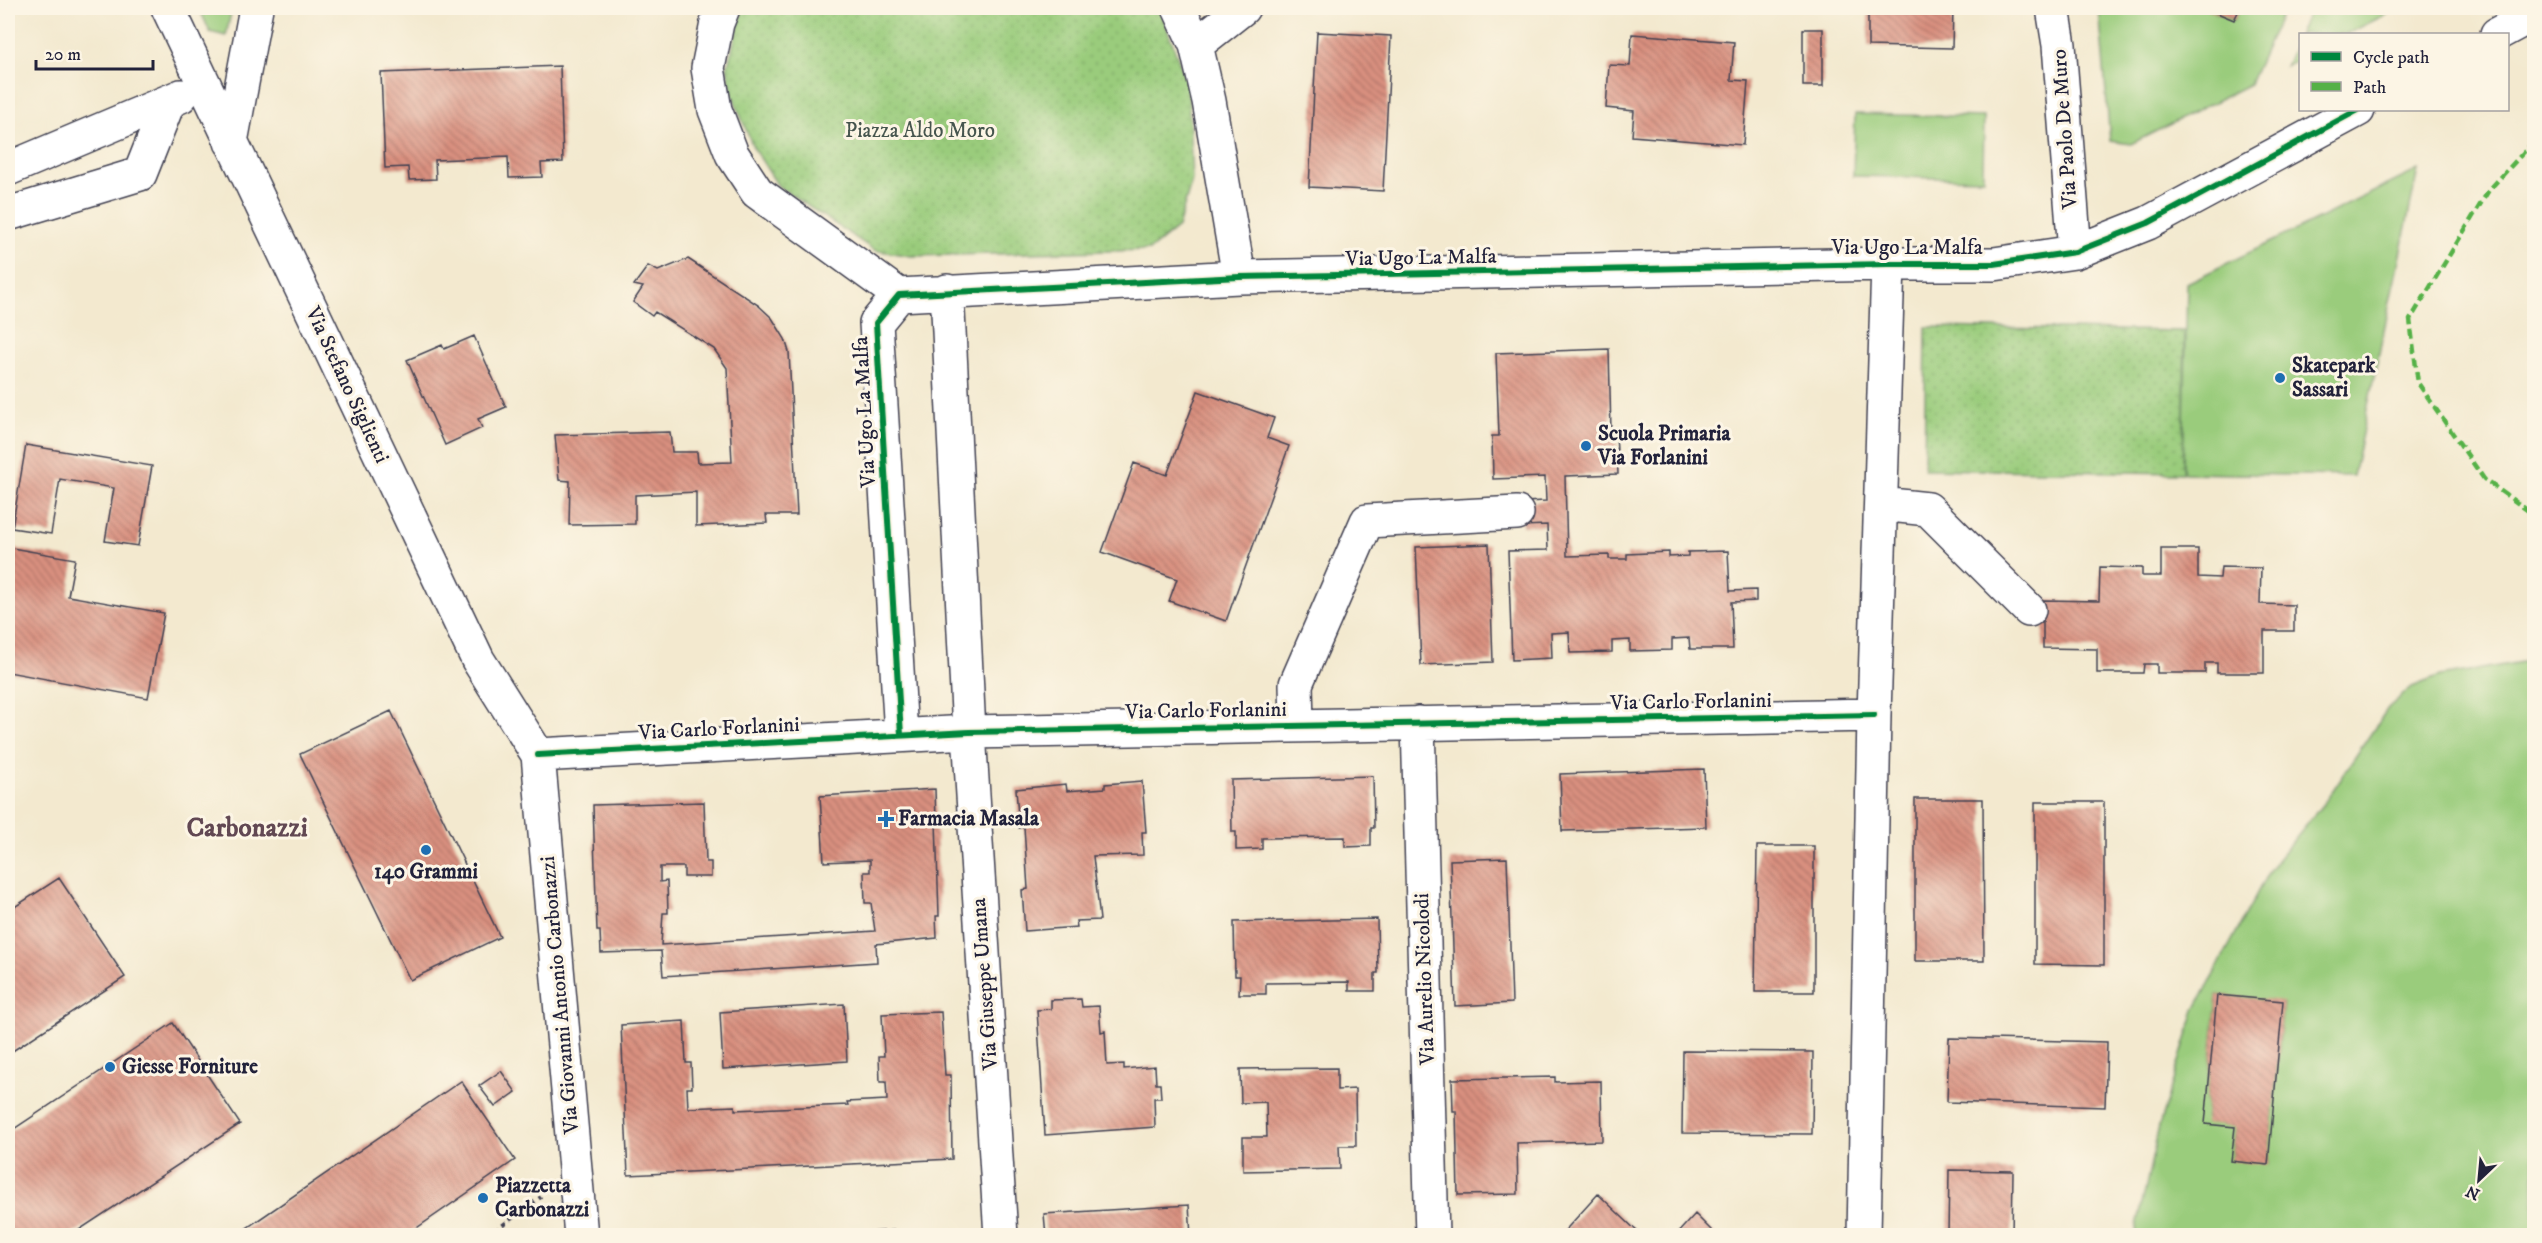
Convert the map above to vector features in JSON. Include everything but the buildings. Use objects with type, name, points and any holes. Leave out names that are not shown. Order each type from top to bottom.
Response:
[{"type":"street","name":"Via Stefano Siglienti","points":[[168,8],[477,660],[538,755]]},
{"type":"street","points":[[231,142],[256,8]]},
{"type":"street","points":[[723,8],[717,23],[708,68],[716,110],[732,154],[757,192],[899,295]]},
{"type":"street","points":[[1179,8],[1196,45],[1209,100],[1239,277]]},
{"type":"street","points":[[1196,45],[1243,8]]},
{"type":"street","name":"Via Paolo De Muro","points":[[2053,8],[2059,45],[2075,252]]},
{"type":"street","points":[[2499,33],[2535,14]]},
{"type":"street","points":[[8,169],[205,86]]},
{"type":"street","points":[[8,214],[140,174],[169,101]]},
{"type":"street","name":"Via Ugo La Malfa","points":[[901,735],[876,323],[899,295],[1239,277],[1888,264],[1994,264],[2075,252],[2148,223],[2356,111]]},
{"type":"street","name":"Via Ugo La Malfa","points":[[1875,715],[1888,264]]},
{"type":"street","points":[[947,291],[969,732]]},
{"type":"street","points":[[1881,504],[1928,509],[2029,610]]},
{"type":"street","points":[[1297,725],[1296,684],[1367,521],[1517,513]]},
{"type":"street","points":[[1864,1236],[1875,715]]},
{"type":"street","name":"Via Carlo Forlanini","points":[[538,755],[969,732],[1875,715]]},
{"type":"street","name":"Via Aurelio Nicolodi","points":[[1418,723],[1432,1236]]},
{"type":"street","name":"Via Giuseppe Umana","points":[[969,732],[1000,1236]]},
{"type":"street","name":"Via Giovanni Antonio Carbonazzi","points":[[538,755],[581,1236]]},
{"type":"path","points":[[488,1236],[576,1172]]},
{"type":"green space","points":[[199,8],[232,8],[226,36],[210,32]]},
{"type":"green space","name":"Piazza Aldo Moro","points":[[743,8],[1160,8],[1188,87],[1192,180],[1178,227],[1150,250],[911,256],[874,250],[778,186],[753,147],[733,97],[727,68]]},
{"type":"green space","points":[[2099,8],[2211,8],[2210,10],[2234,20],[2240,8],[2284,8],[2250,84],[2131,144],[2110,141]]},
{"type":"green space","points":[[2310,8],[2399,8],[2349,33],[2300,33]]},
{"type":"green space","points":[[2299,35],[2299,59],[2286,66]]},
{"type":"green space","points":[[1855,114],[1984,117],[1983,179],[1853,176]]},
{"type":"green space","name":"Skatepark Sassari","points":[[2418,170],[2353,476],[2183,473],[2187,283]]},
{"type":"green space","points":[[1926,327],[2185,331],[2183,473],[1924,469]]},
{"type":"green space","points":[[2534,660],[2534,1235],[2135,1236],[2159,1126],[2195,1010],[2270,869],[2327,799],[2388,708],[2412,687],[2440,676]],"holes":[[[2217,995],[2283,1002],[2268,1164],[2231,1160],[2235,1127],[2205,1123]]]},
{"type":"marked path","points":[[2534,141],[2489,190],[2410,320],[2418,383],[2484,479],[2534,515]]},
{"type":"cycle path","points":[[901,735],[876,323],[899,295],[1239,277],[1888,264],[1994,264],[2075,252],[2148,223],[2356,111]]},
{"type":"cycle path","points":[[538,755],[969,732],[1874,715]]},
{"type":"place","name":"Skatepark Sassari","points":[[2280,378]]},
{"type":"place","name":"Scuola Primaria Via Forlanini","points":[[1586,446]]},
{"type":"place","name":"Farmacia Masala","points":[[886,819]]},
{"type":"place","name":"140 Grammi","points":[[426,850]]},
{"type":"place","name":"Giesse Forniture","points":[[110,1067]]},
{"type":"place","name":"Piazzetta Carbonazzi","points":[[483,1198]]},
{"type":"district","name":"Carbonazzi","points":[[247,828]]}]
